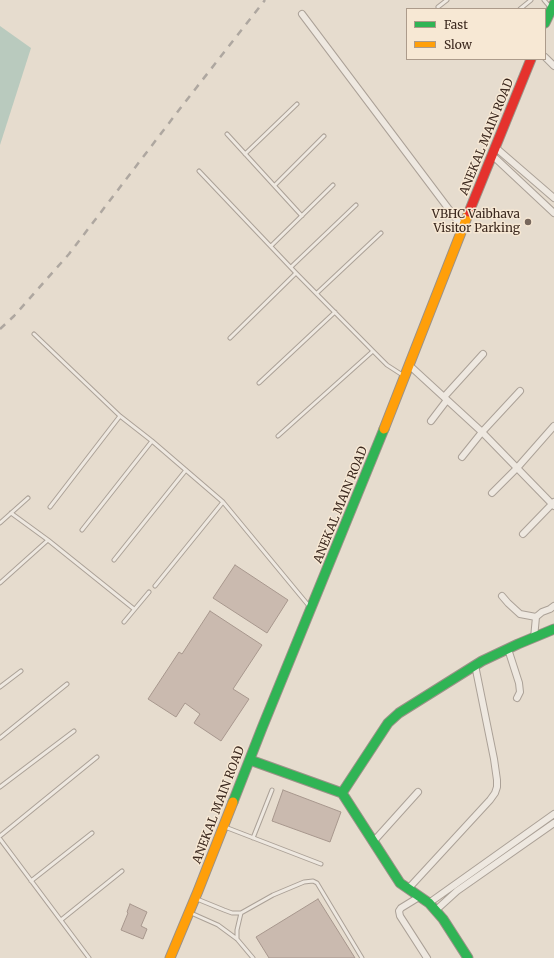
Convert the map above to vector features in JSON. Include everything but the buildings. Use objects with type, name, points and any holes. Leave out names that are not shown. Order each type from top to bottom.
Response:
[{"type":"main road","points":[[546,21],[553,6]]},
{"type":"main road","name":"ANEKAL MAIN ROAD","points":[[170,958],[312,609],[405,377],[493,151],[531,60]]},
{"type":"main road","points":[[342,793],[388,723],[398,713],[482,661],[554,629]]},
{"type":"main road","points":[[250,760],[342,793],[400,883],[432,907],[468,958]]},
{"type":"street","points":[[302,14],[463,228]]},
{"type":"street","points":[[546,58],[554,65]]},
{"type":"street","points":[[493,151],[554,198]]},
{"type":"street","points":[[493,151],[554,213]]},
{"type":"street","points":[[431,420],[446,399],[483,354]]},
{"type":"street","points":[[409,365],[482,432],[553,504],[523,534]]},
{"type":"street","points":[[462,457],[482,432],[520,391]]},
{"type":"street","points":[[492,493],[517,468],[554,426]]},
{"type":"street","points":[[502,596],[520,614],[536,618]]},
{"type":"street","points":[[534,638],[536,618],[542,612],[554,606]]},
{"type":"street","points":[[508,649],[519,683],[520,692],[517,698]]},
{"type":"street","points":[[408,889],[490,800],[497,788],[494,759],[475,665]]},
{"type":"street","points":[[373,842],[418,792]]},
{"type":"street","points":[[432,907],[554,814]]},
{"type":"street","points":[[432,907],[554,823]]},
{"type":"street","points":[[419,897],[401,908],[400,916],[427,958]]},
{"type":"lane","points":[[438,7],[447,0]]},
{"type":"lane","points":[[521,8],[531,0]]},
{"type":"lane","points":[[544,0],[553,6]]},
{"type":"lane","points":[[245,154],[297,104]]},
{"type":"lane","points":[[228,134],[302,216]]},
{"type":"lane","points":[[275,185],[324,136]]},
{"type":"lane","points":[[199,171],[373,351],[387,365],[405,377]]},
{"type":"lane","points":[[272,246],[333,186]]},
{"type":"lane","points":[[291,267],[356,205]]},
{"type":"lane","points":[[317,293],[381,233]]},
{"type":"lane","points":[[230,338],[296,273]]},
{"type":"lane","points":[[259,383],[335,312]]},
{"type":"lane","points":[[34,334],[120,416],[152,441],[223,502],[312,609]]},
{"type":"lane","points":[[278,436],[373,351]]},
{"type":"lane","points":[[50,506],[120,416]]},
{"type":"lane","points":[[82,530],[152,441]]},
{"type":"lane","points":[[114,560],[186,470]]},
{"type":"lane","points":[[0,523],[28,498]]},
{"type":"lane","points":[[156,586],[223,502]]},
{"type":"lane","points":[[11,513],[48,540],[134,610]]},
{"type":"lane","points":[[0,583],[48,540]]},
{"type":"lane","points":[[124,622],[149,592]]},
{"type":"lane","points":[[0,687],[22,671]]},
{"type":"lane","points":[[0,738],[67,684]]},
{"type":"lane","points":[[0,787],[74,731]]},
{"type":"lane","points":[[88,958],[31,882],[0,837],[97,758]]},
{"type":"lane","points":[[253,838],[272,790]]},
{"type":"lane","points":[[224,826],[321,864]]},
{"type":"lane","points":[[31,882],[92,832]]},
{"type":"lane","points":[[61,920],[122,871]]},
{"type":"lane","points":[[195,899],[232,913],[240,913],[273,895],[304,882],[313,881],[317,883],[362,958]]},
{"type":"lane","points":[[189,912],[218,924],[237,939],[253,958]]},
{"type":"lane","points":[[237,939],[240,913]]},
{"type":"shaded area","points":[[0,26],[31,48],[0,145]]},
{"type":"railway","points":[[0,329],[14,316],[69,254],[265,0]]},
{"type":"traffic: fast","points":[[546,21],[554,4]]},
{"type":"traffic: fast","points":[[233,802],[384,429]]},
{"type":"traffic: fast","points":[[342,793],[388,723],[399,713],[482,661],[554,629]]},
{"type":"traffic: fast","points":[[250,760],[342,793],[400,883],[429,903],[443,919],[468,958]]},
{"type":"traffic: slow","points":[[384,429],[469,212]]},
{"type":"traffic: slow","points":[[170,958],[233,802]]},
{"type":"traffic: jam","points":[[469,212],[531,60]]},
{"type":"place","name":"VBHC Vaibhava Visitor Parking","points":[[528,222]]}]
